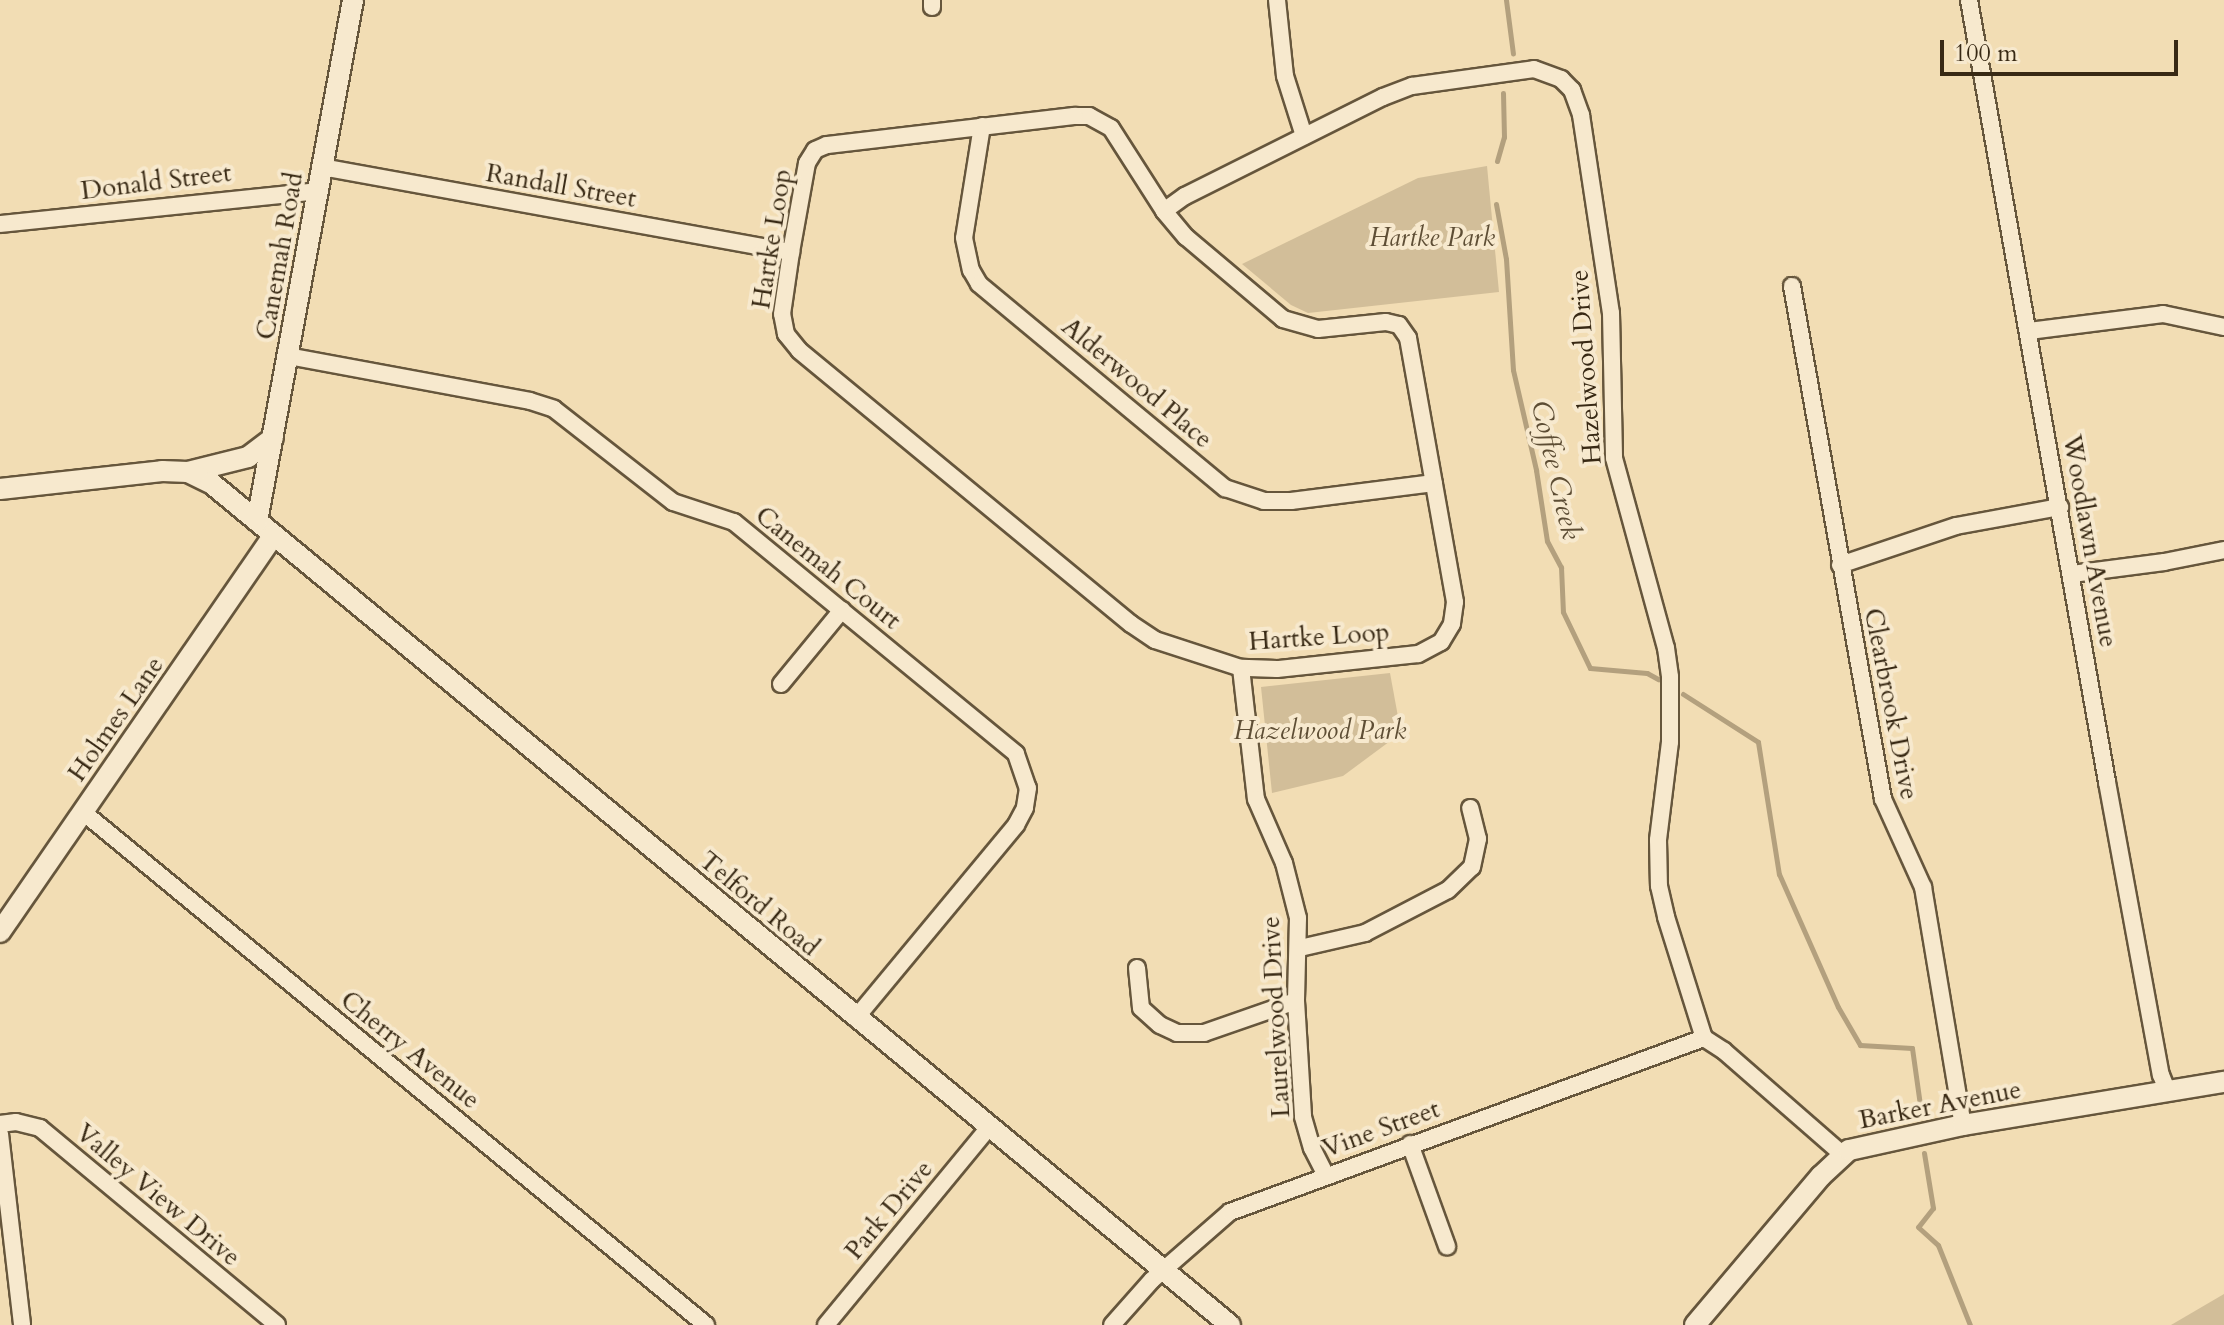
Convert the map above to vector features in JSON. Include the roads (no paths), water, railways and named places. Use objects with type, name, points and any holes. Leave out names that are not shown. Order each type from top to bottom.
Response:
[{"type":"street","name":"Canemah Road","points":[[257,521],[353,0]]},
{"type":"street","points":[[1277,0],[1285,76],[1304,136]]},
{"type":"street","name":"Woodlawn Avenue","points":[[1969,0],[2107,782],[2161,1075],[2167,1090]]},
{"type":"street","name":"Hazelwood Drive","points":[[1164,211],[1185,196],[1383,97],[1453,78],[1534,69],[1561,79],[1572,90],[1581,115],[1611,313],[1614,458],[1666,648],[1670,677],[1670,742],[1658,840],[1659,886],[1704,1038]]},
{"type":"street","name":"Hartke Loop","points":[[1074,116],[1099,120],[1120,138],[1164,211],[1206,257],[1283,319],[1318,329],[1386,322],[1399,325],[1408,338],[1455,602],[1452,624],[1441,642],[1418,654],[1319,667],[1241,668],[1180,650],[1131,624],[799,350],[782,324],[807,163],[815,150],[827,145],[982,126],[1074,116]]},
{"type":"street","name":"Alderwood Place","points":[[982,126],[964,238],[965,254],[979,284],[1225,488],[1264,501],[1291,501],[1434,483]]},
{"type":"street","name":"Randall Street","points":[[322,167],[791,252]]},
{"type":"street","name":"Donald Street","points":[[0,224],[318,191]]},
{"type":"street","name":"Clearbrook Drive","points":[[1792,286],[1883,799],[1926,898],[1963,1125]]},
{"type":"street","points":[[2029,331],[2163,314],[2224,327]]},
{"type":"street","name":"Canemah Court","points":[[288,356],[530,401],[554,409],[673,502],[734,522],[1016,754],[1028,788],[1025,808],[1016,825],[856,1018]]},
{"type":"street","points":[[0,489],[162,471],[188,472],[248,457],[273,438]]},
{"type":"street","name":"Telford Road","points":[[188,472],[211,483],[1230,1325]]},
{"type":"street","points":[[1840,565],[1956,526],[2060,507]]},
{"type":"street","name":"Holmes Lane","points":[[0,932],[274,535]]},
{"type":"street","points":[[2072,574],[2164,562],[2224,550]]},
{"type":"street","points":[[781,684],[842,610]]},
{"type":"street","name":"Laurelwood Drive","points":[[1241,668],[1256,799],[1291,884],[1300,948],[1296,1001],[1303,1117],[1312,1148],[1326,1175]]},
{"type":"street","points":[[1300,948],[1365,933],[1448,890],[1472,867],[1478,839],[1470,808]]},
{"type":"street","name":"Cherry Avenue","points":[[83,812],[706,1325]]},
{"type":"street","points":[[1137,968],[1141,1008],[1160,1025],[1177,1033],[1204,1033],[1296,1001]]},
{"type":"street","points":[[1704,1038],[1724,1051],[1842,1154]]},
{"type":"street","name":"Vine Street","points":[[1112,1325],[1213,1223],[1230,1212],[1704,1038]]},
{"type":"street","name":"Barker Avenue","points":[[1695,1325],[1842,1154],[1868,1143],[1963,1125],[2224,1082]]},
{"type":"street","name":"Valley View Drive","points":[[0,1124],[16,1122],[40,1128],[277,1325]]},
{"type":"street","name":"Park Drive","points":[[826,1325],[990,1126]]},
{"type":"street","points":[[0,1134],[22,1325]]},
{"type":"street","points":[[1410,1144],[1447,1246]]},
{"type":"waterway","name":"Coffee Creek","points":[[1506,0],[1513,54]]},
{"type":"waterway","name":"Coffee Creek","points":[[1497,161],[1504,137],[1503,93]]},
{"type":"waterway","name":"Coffee Creek","points":[[1496,204],[1506,259],[1513,370],[1536,470],[1547,541],[1561,567],[1563,612],[1590,668],[1647,673],[1658,679]]},
{"type":"waterway","name":"Coffee Creek","points":[[1683,694],[1758,742],[1779,874],[1838,1007],[1860,1045],[1912,1048],[1921,1112]]},
{"type":"waterway","name":"Coffee Creek","points":[[1924,1153],[1933,1208],[1918,1227],[1938,1245],[1970,1325]]},
{"type":"park label","name":"Hartke Park","points":[[1432,238]]},
{"type":"park label","name":"Hazelwood Park","points":[[1320,731]]}]
